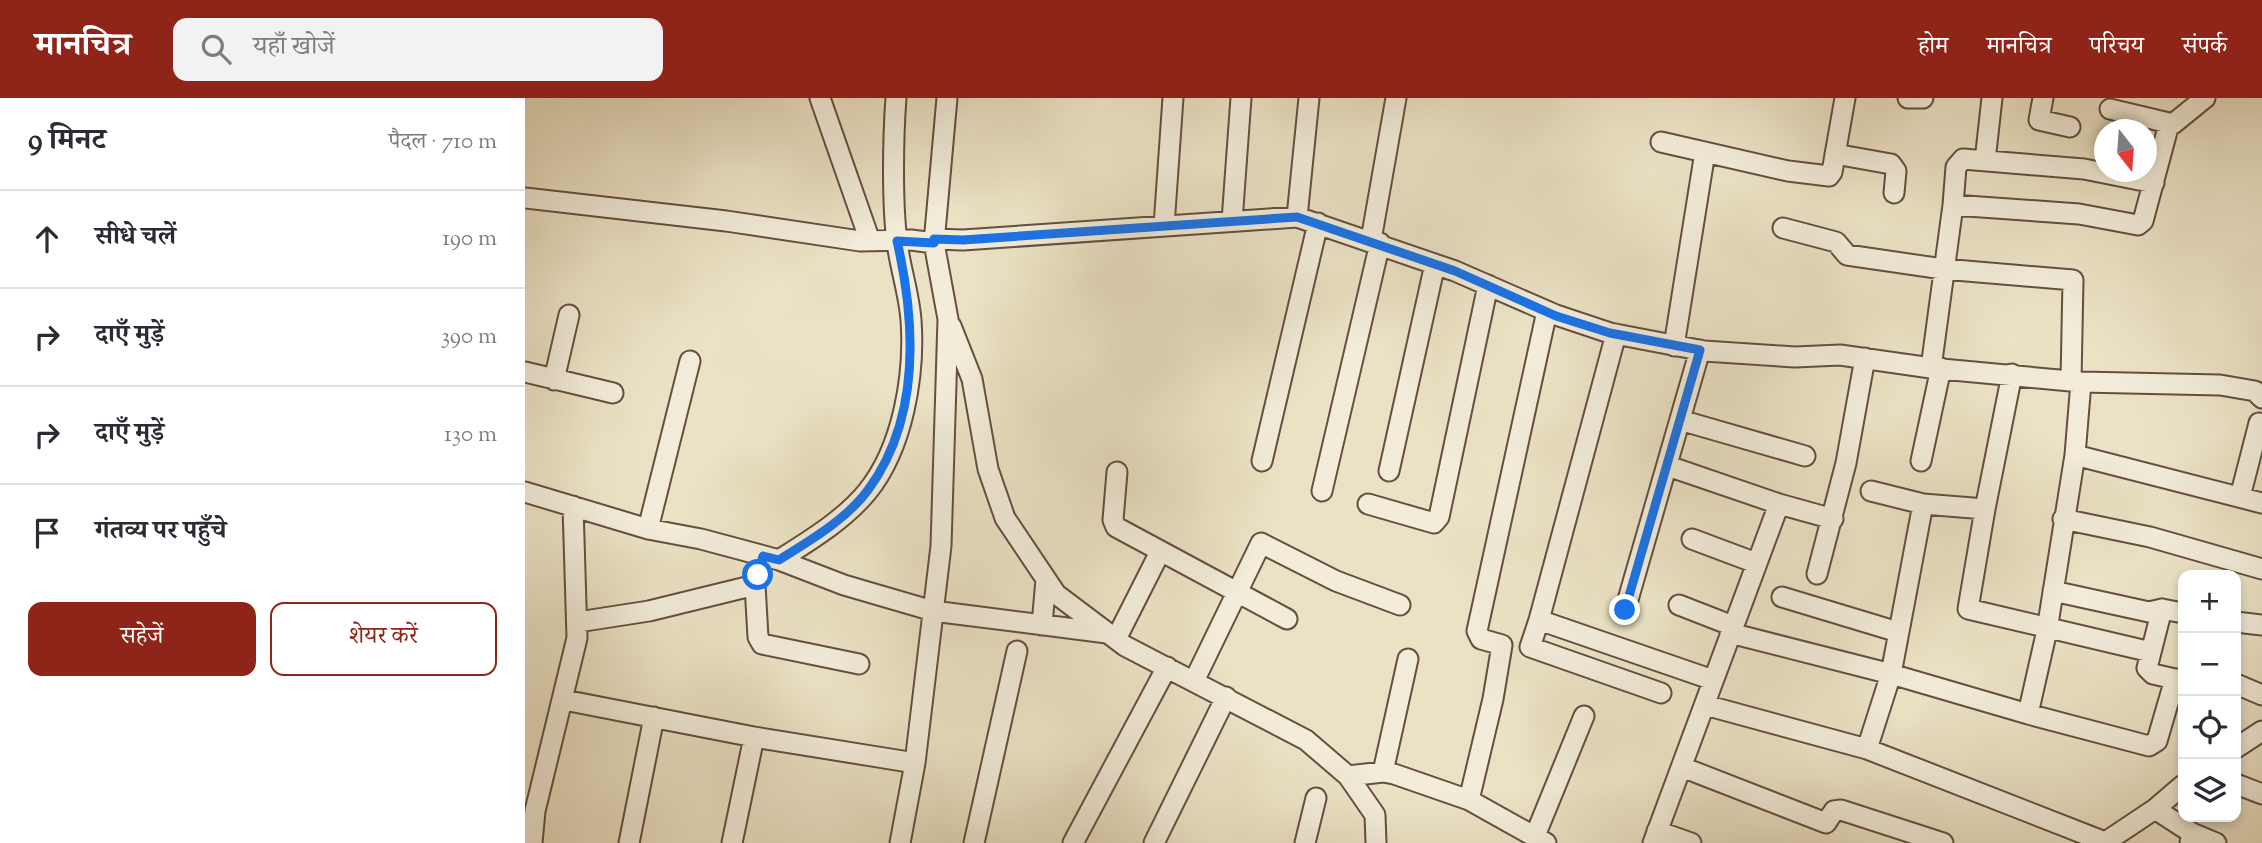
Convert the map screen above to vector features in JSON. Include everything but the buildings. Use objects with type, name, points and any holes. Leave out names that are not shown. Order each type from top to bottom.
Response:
[{"type":"street","points":[[820,98],[870,241]]},
{"type":"street","points":[[859,664],[762,644],[758,638],[755,585],[771,558],[833,523],[867,492],[888,455],[904,407],[911,366],[911,320],[897,241],[896,98]]},
{"type":"street","points":[[947,98],[934,241],[948,319],[972,379],[988,469],[1005,518],[1056,594],[1112,636],[1306,740],[1348,776],[1375,815],[1376,843]]},
{"type":"street","points":[[1164,226],[1173,98]]},
{"type":"street","points":[[1232,221],[1241,98]]},
{"type":"street","points":[[1297,217],[1309,98]]},
{"type":"street","points":[[1322,491],[1375,242],[1396,98]]},
{"type":"street","points":[[1661,142],[1824,177],[1831,175],[1845,98]]},
{"type":"street","points":[[1908,98],[1923,98]]},
{"type":"street","points":[[1985,161],[1992,98]]},
{"type":"street","points":[[2043,98],[2039,120],[2070,127]]},
{"type":"street","points":[[1953,205],[2079,214],[2138,225],[2143,221],[2169,124],[2205,98]]},
{"type":"street","points":[[2110,109],[2169,124]]},
{"type":"street","points":[[1674,345],[1705,152]]},
{"type":"street","points":[[1835,154],[1891,163],[1896,171],[1895,193]]},
{"type":"street","points":[[1921,461],[1936,368],[1943,269],[1958,162],[1963,159],[2084,169],[2154,183]]},
{"type":"street","points":[[525,198],[870,241],[963,240],[1297,217],[1435,264],[1547,311],[1616,334],[1700,350],[1865,358],[1936,368],[2076,381],[2220,385],[2255,391],[2262,398]]},
{"type":"street","points":[[1262,461],[1318,223]]},
{"type":"street","points":[[1783,228],[1836,242],[1847,256],[1943,269],[2073,281],[2075,455],[2047,629],[2028,714]]},
{"type":"street","points":[[1389,471],[1435,264]]},
{"type":"street","points":[[1368,504],[1437,522],[1488,285]]},
{"type":"street","points":[[1547,311],[1477,631],[1481,639],[1502,645],[1509,641],[1530,647],[1661,693]]},
{"type":"street","points":[[554,380],[569,315]]},
{"type":"street","points":[[900,843],[915,763],[941,546],[948,319]]},
{"type":"street","points":[[1530,647],[1616,334]]},
{"type":"street","points":[[1625,610],[1700,350]]},
{"type":"street","points":[[1817,575],[1833,519],[1865,358]]},
{"type":"street","points":[[647,529],[690,361]]},
{"type":"street","points":[[525,372],[613,393]]},
{"type":"street","points":[[2012,374],[1968,608],[2151,652]]},
{"type":"street","points":[[1680,420],[1805,456]]},
{"type":"street","points":[[2240,497],[2261,420]]},
{"type":"street","points":[[2075,455],[2262,503]]},
{"type":"street","points":[[1668,466],[1779,504],[1833,519]]},
{"type":"street","points":[[1117,472],[1114,523],[1160,552],[1287,619]]},
{"type":"street","points":[[1871,491],[1923,503],[1985,509]]},
{"type":"street","points":[[525,492],[647,529],[701,539],[771,558],[844,585],[933,611],[1112,636]]},
{"type":"street","points":[[1867,749],[1891,674],[1923,503]]},
{"type":"street","points":[[1691,843],[1655,837],[1779,504]]},
{"type":"street","points":[[532,843],[535,811],[573,662],[578,622],[573,506]]},
{"type":"street","points":[[2063,519],[2150,537],[2262,569]]},
{"type":"street","points":[[1692,539],[1756,563]]},
{"type":"street","points":[[1194,681],[1261,543],[1336,581],[1400,605]]},
{"type":"street","points":[[1112,636],[1160,552]]},
{"type":"street","points":[[1042,625],[1046,579]]},
{"type":"street","points":[[578,622],[673,606],[755,585]]},
{"type":"street","points":[[2053,591],[2149,612],[2162,610],[2178,612]]},
{"type":"street","points":[[1782,597],[1898,632]]},
{"type":"street","points":[[1679,605],[1732,629],[2149,746],[2157,741],[2178,682]]},
{"type":"street","points":[[2162,610],[2149,671],[2178,679]]},
{"type":"street","points":[[1539,620],[1713,680]]},
{"type":"street","points":[[2241,623],[2262,625]]},
{"type":"street","points":[[1469,800],[1493,699],[1502,645]]},
{"type":"street","points":[[974,843],[1017,651]]},
{"type":"street","points":[[1383,772],[1408,659]]},
{"type":"street","points":[[1073,843],[1167,667]]},
{"type":"street","points":[[2241,686],[2262,695]]},
{"type":"street","points":[[1154,843],[1226,697]]},
{"type":"street","points":[[564,700],[754,737],[915,763]]},
{"type":"street","points":[[1705,705],[1867,749],[2104,843],[2155,809],[2178,789]]},
{"type":"street","points":[[1348,776],[1383,772],[1469,800],[1541,840],[1584,716]]},
{"type":"street","points":[[629,843],[655,717]]},
{"type":"street","points":[[2241,745],[2262,731]]},
{"type":"street","points":[[732,843],[754,737]]},
{"type":"street","points":[[1682,767],[1826,823],[1834,811],[1841,810],[1943,843]]},
{"type":"street","points":[[2241,786],[2262,794]]},
{"type":"street","points":[[1304,843],[1316,798]]},
{"type":"street","points":[[2155,809],[2191,838],[2216,843]]},
{"type":"route","points":[[758,575],[763,556],[779,560],[833,523],[867,492],[888,455],[904,407],[911,366],[911,320],[897,241],[934,243],[934,239],[963,240],[1098,232],[1269,217],[1297,217],[1360,236],[1455,271],[1556,316],[1610,333],[1700,350],[1625,610]]}]
